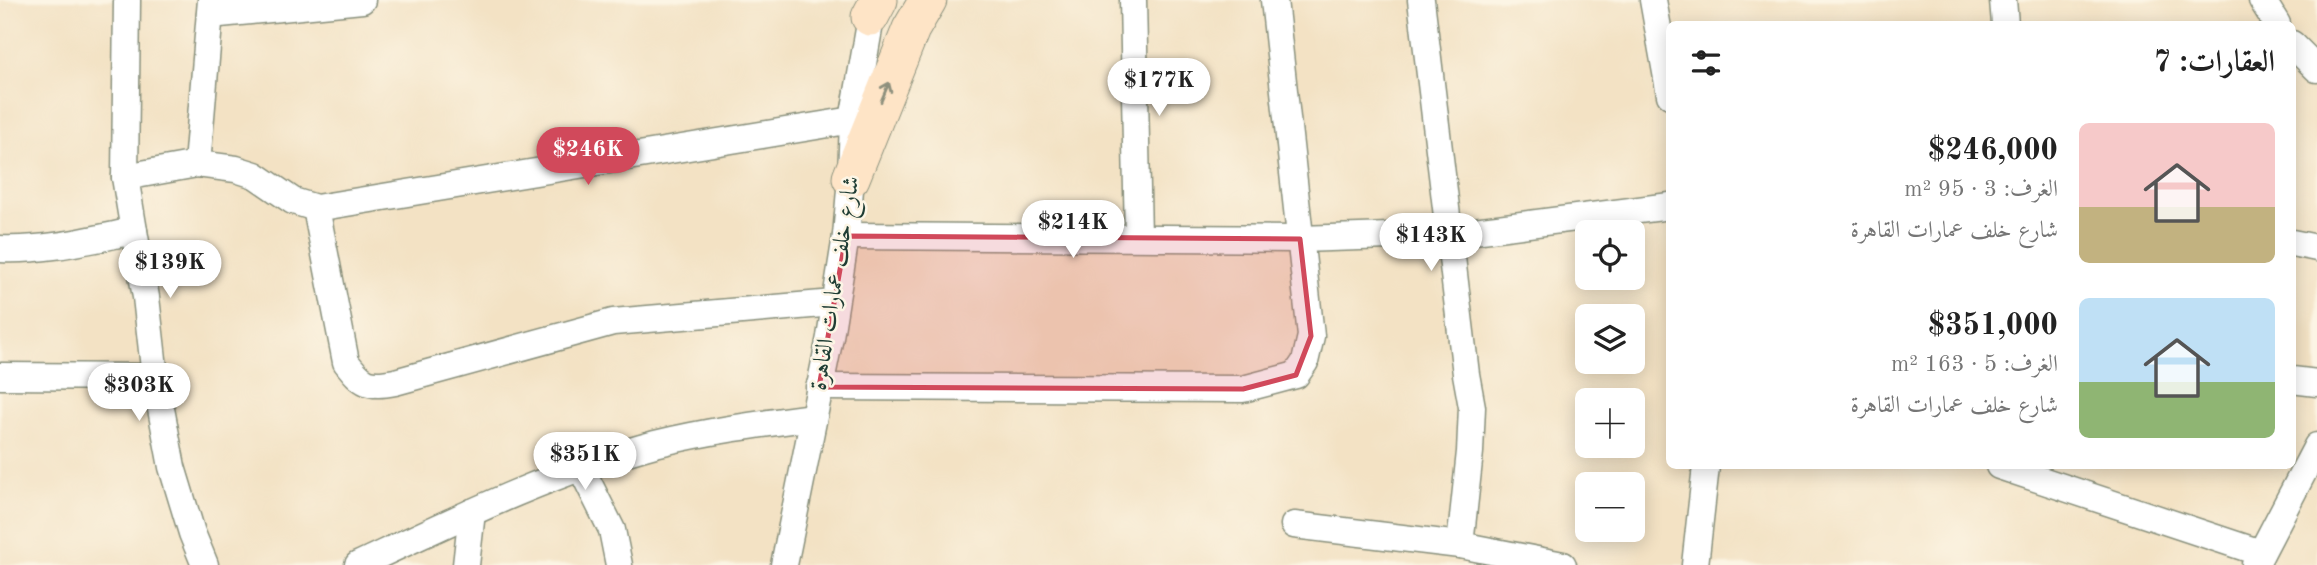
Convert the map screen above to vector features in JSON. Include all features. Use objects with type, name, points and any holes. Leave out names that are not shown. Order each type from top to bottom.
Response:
[{"type":"street","points":[[127,0],[125,177],[146,297],[155,377],[172,467],[192,533],[205,565]]},
{"type":"street","points":[[197,164],[210,8],[362,0]]},
{"type":"street","points":[[851,178],[906,41],[928,0]]},
{"type":"street","points":[[1133,0],[1138,237]]},
{"type":"street","points":[[819,387],[1243,389],[1296,376],[1305,362],[1311,335],[1274,0]]},
{"type":"street","points":[[1421,0],[1472,407],[1468,482],[1460,545]]},
{"type":"street","points":[[1653,0],[1666,73]]},
{"type":"street","points":[[2003,0],[2005,21]]},
{"type":"street","points":[[2262,0],[2275,21]]},
{"type":"street","name":"شارع خلف عمارات القاهرة","points":[[784,565],[830,337],[846,236],[853,120],[874,6]]},
{"type":"street","points":[[2296,48],[2317,69]]},
{"type":"street","points":[[125,177],[197,164],[236,169],[255,175],[293,201],[316,208],[853,120]]},
{"type":"street","points":[[846,236],[1300,239],[1450,234],[1666,207]]},
{"type":"street","points":[[316,208],[346,362],[358,378],[374,386],[613,322],[834,303]]},
{"type":"street","points":[[0,249],[28,250],[69,245],[134,230]]},
{"type":"street","points":[[2296,244],[2317,248]]},
{"type":"street","points":[[0,376],[155,377]]},
{"type":"street","points":[[2296,380],[2317,383]]},
{"type":"street","points":[[358,565],[471,512],[582,468],[667,442],[728,429],[813,417]]},
{"type":"street","points":[[2007,469],[2258,559],[2317,446]]},
{"type":"street","points":[[582,468],[612,530],[620,565]]},
{"type":"street","points":[[1695,565],[1706,469]]},
{"type":"street","points":[[466,565],[471,512]]},
{"type":"street","points":[[1294,525],[1460,545],[1563,565]]},
{"type":"highlighted area","points":[[846,236],[1300,239],[1311,336],[1296,375],[1243,389],[819,387]]}]
